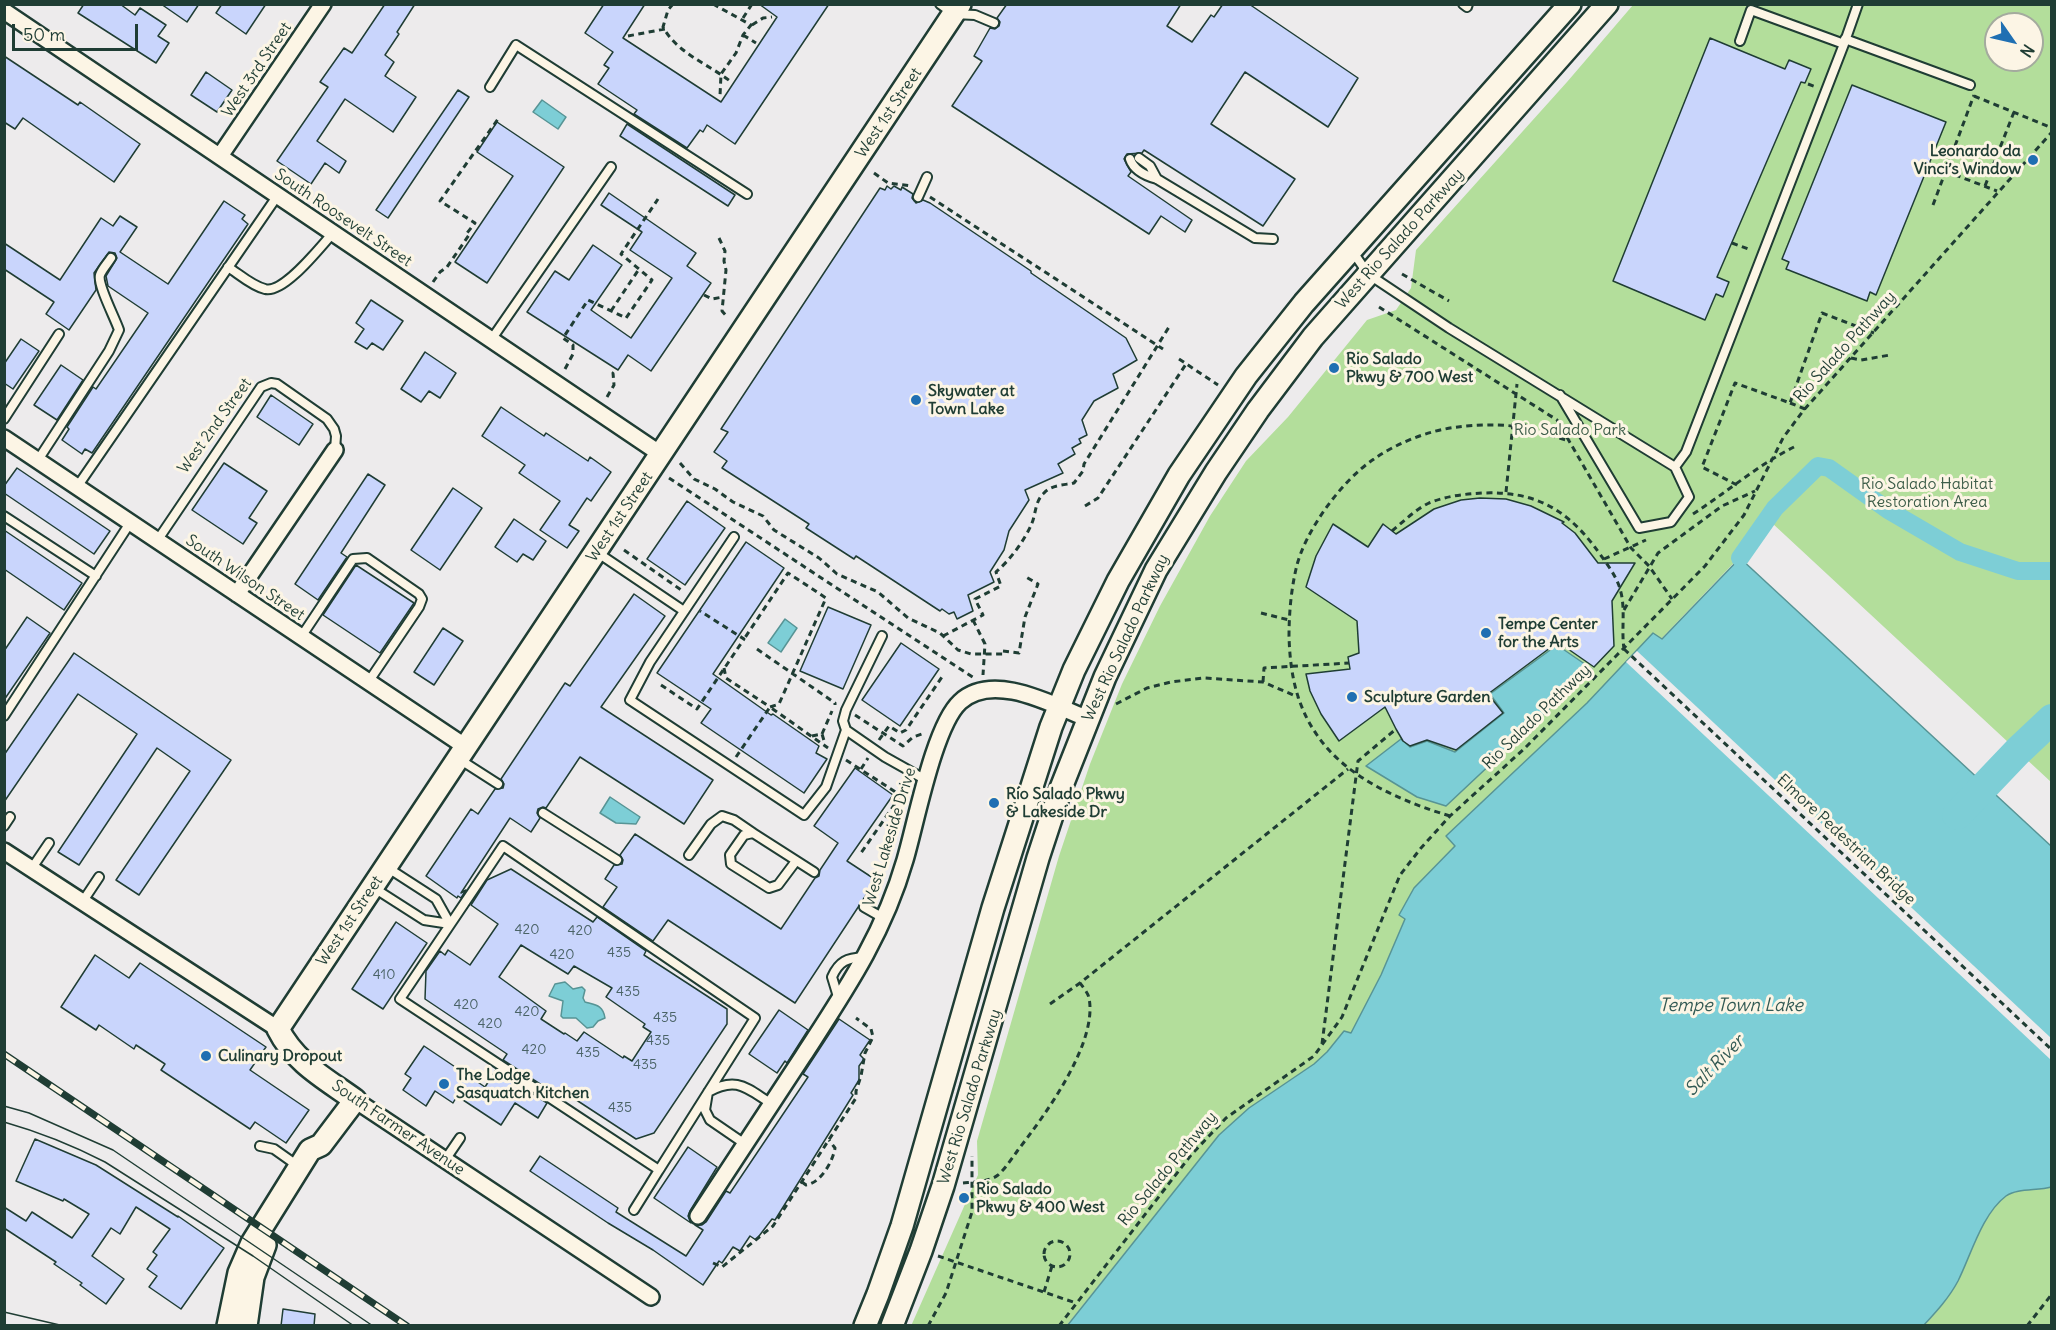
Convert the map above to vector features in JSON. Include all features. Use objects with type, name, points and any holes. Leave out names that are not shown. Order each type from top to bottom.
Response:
[{"type":"main road","name":"West Rio Salado Parkway","points":[[865,1326],[879,1294],[902,1226],[1023,809],[1074,670],[1114,589],[1179,475],[1246,376],[1304,303],[1569,4]]},
{"type":"main road","name":"West Rio Salado Parkway","points":[[892,1326],[943,1186],[1038,858],[1061,788],[1088,718],[1137,608],[1183,524],[1216,472],[1313,337],[1607,4]]},
{"type":"main road","name":"West 1st Street","points":[[278,1029],[596,553],[671,459],[951,8]]},
{"type":"main road","name":"South Farmer Avenue","points":[[278,1029],[286,1046],[299,1060],[355,1100]]},
{"type":"main road","points":[[228,1326],[238,1273],[252,1244],[309,1150],[321,1145],[355,1100]]},
{"type":"main road","points":[[246,1326],[253,1277],[266,1242],[322,1159],[321,1145]]},
{"type":"street","name":"West 3rd Street","points":[[220,156],[323,4]]},
{"type":"street","name":"South Roosevelt Street","points":[[5,13],[671,459]]},
{"type":"street","name":"South Wilson Street","points":[[4,438],[369,681],[462,753]]},
{"type":"street","name":"West 2nd Street","points":[[237,594],[335,450]]},
{"type":"street","name":"West Lakeside Drive","points":[[698,1216],[866,957],[895,893],[926,780],[944,728],[960,701],[984,690],[1002,689],[1025,694],[1088,718]]},
{"type":"street","name":"South Farmer Avenue","points":[[5,851],[278,1029]]},
{"type":"street","name":"South Farmer Avenue","points":[[355,1100],[651,1297]]},
{"type":"lane","points":[[1463,4],[1467,7],[1468,4]]},
{"type":"lane","points":[[1675,467],[1686,452],[1858,4]]},
{"type":"lane","points":[[951,8],[994,23]]},
{"type":"lane","points":[[1740,41],[1751,10],[1973,87]]},
{"type":"lane","points":[[490,87],[516,45],[747,194]]},
{"type":"lane","points":[[1139,158],[1150,166],[1158,179]]},
{"type":"lane","points":[[1130,159],[1132,167],[1158,179],[1255,238],[1273,239]]},
{"type":"lane","points":[[491,340],[611,167]]},
{"type":"lane","points":[[920,194],[927,177]]},
{"type":"lane","points":[[77,487],[278,195]]},
{"type":"lane","points":[[228,267],[266,290],[275,289],[309,260],[333,233]]},
{"type":"lane","points":[[1351,250],[1368,274],[1449,328],[1560,395],[1675,467],[1689,497],[1671,522],[1639,528],[1560,395]]},
{"type":"lane","points":[[38,460],[109,351],[119,330],[100,287],[100,275],[111,258]]},
{"type":"lane","points":[[4,419],[59,334]]},
{"type":"lane","name":"West 2nd Street","points":[[157,541],[261,387],[271,383],[277,384],[323,415],[334,429],[335,450]]},
{"type":"lane","points":[[4,516],[96,576]]},
{"type":"lane","points":[[4,716],[130,523]]},
{"type":"lane","points":[[734,537],[650,662],[630,700],[804,815],[826,787],[846,730]]},
{"type":"lane","points":[[596,553],[684,611]]},
{"type":"lane","points":[[301,637],[354,559],[367,558],[420,594],[422,599],[419,607],[369,681]]},
{"type":"lane","points":[[882,636],[846,710],[843,721],[846,730],[873,749],[926,780]]},
{"type":"lane","points":[[462,753],[498,784]]},
{"type":"lane","points":[[543,813],[617,860]]},
{"type":"lane","points":[[689,855],[711,824],[722,816],[734,820],[814,872]]},
{"type":"lane","points":[[4,826],[10,817]]},
{"type":"lane","points":[[753,833],[744,835],[730,855],[731,864],[769,888],[778,885],[796,861]]},
{"type":"lane","points":[[32,868],[49,843]]},
{"type":"lane","points":[[634,1210],[755,1018],[503,846],[400,999],[659,1170]]},
{"type":"lane","points":[[386,866],[436,900],[450,924]]},
{"type":"lane","points":[[82,901],[99,877]]},
{"type":"lane","points":[[372,887],[424,920],[450,924]]},
{"type":"lane","points":[[864,907],[885,919]]},
{"type":"lane","points":[[708,1092],[723,1084],[733,1083],[743,1086],[772,1104]]},
{"type":"lane","points":[[708,1092],[705,1110],[710,1120],[745,1144]]},
{"type":"lane","points":[[445,1160],[460,1138]]},
{"type":"lane","points":[[260,1146],[274,1149],[300,1167]]},
{"type":"path","points":[[673,4],[668,10],[663,27],[669,38],[688,54],[730,81]]},
{"type":"path","points":[[713,4],[751,25]]},
{"type":"path","points":[[743,19],[752,4]]},
{"type":"path","points":[[720,96],[721,74],[736,53],[743,35],[751,25],[763,18],[772,17]]},
{"type":"path","points":[[628,36],[664,29]]},
{"type":"path","points":[[743,35],[756,43]]},
{"type":"path","points":[[1933,205],[1974,96],[1973,87]]},
{"type":"path","points":[[1974,96],[2052,130]]},
{"type":"path","points":[[1985,186],[2014,112]]},
{"type":"path","points":[[433,282],[447,267],[475,223],[440,201],[498,119]]},
{"type":"path","name":"Rio Salado Pathway","points":[[1059,1326],[1191,1155],[1226,1118],[1314,1056],[1342,1017],[1400,875],[1421,848],[1450,816],[1524,749],[1705,566],[1744,515],[1783,438],[1804,410],[2052,130]]},
{"type":"path","points":[[1946,171],[1997,191]]},
{"type":"path","points":[[874,173],[888,183],[911,185],[920,194],[1163,349]]},
{"type":"path","points":[[565,369],[573,354],[573,345],[563,338],[588,300],[626,318],[652,280],[621,254],[658,198]]},
{"type":"path","points":[[719,238],[726,251],[722,311],[728,318]]},
{"type":"path","points":[[611,311],[639,269]]},
{"type":"path","points":[[1402,274],[1449,301]]},
{"type":"path","points":[[704,295],[712,298],[723,297]]},
{"type":"path","points":[[1379,307],[1557,420],[1631,548],[1650,566],[1672,599]]},
{"type":"path","points":[[1790,404],[1822,313],[1874,333]]},
{"type":"path","points":[[943,636],[983,615],[975,599],[1001,585],[996,572],[1005,564],[1031,526],[1037,503],[1044,493],[1056,486],[1074,483],[1169,327]]},
{"type":"path","points":[[1851,358],[1861,360],[1890,355]]},
{"type":"path","points":[[1179,359],[1220,386]]},
{"type":"path","points":[[1085,506],[1098,498],[1186,364]]},
{"type":"path","points":[[607,398],[614,385],[613,373],[615,371]]},
{"type":"path","points":[[1506,492],[1515,393],[1520,371]]},
{"type":"path","points":[[1737,485],[1702,466],[1735,383],[1804,410]]},
{"type":"path","points":[[1450,816],[1393,795],[1348,769],[1317,735],[1298,697],[1290,666],[1289,620],[1296,567],[1309,534],[1328,505],[1372,460],[1405,441],[1456,427],[1512,426],[1569,441]]},
{"type":"path","points":[[1684,520],[1774,457],[1794,447]]},
{"type":"path","points":[[671,459],[694,479],[715,489],[733,502],[764,516],[774,530],[819,558],[837,574],[878,592],[908,618],[943,636],[958,650],[971,654],[1019,653],[1025,617],[1038,584],[1026,577]]},
{"type":"path","points":[[669,478],[974,679]]},
{"type":"path","points":[[1623,611],[1658,554],[1722,506],[1757,490]]},
{"type":"path","points":[[1392,531],[1427,504],[1460,494],[1506,492],[1553,507],[1580,528],[1604,559],[1620,588],[1623,611],[1621,633],[1624,649]]},
{"type":"path","points":[[1604,559],[1652,537]]},
{"type":"path","points":[[624,550],[684,592],[697,609],[744,639]]},
{"type":"path","points":[[661,685],[697,709],[788,573],[826,598],[779,704],[782,715]]},
{"type":"path","points":[[1261,613],[1289,620]]},
{"type":"path","points":[[973,620],[985,644],[983,676]]},
{"type":"path","points":[[757,649],[903,746],[913,737],[932,730]]},
{"type":"path","name":"Elmore Pedestrian Bridge","points":[[1624,649],[2052,1050]]},
{"type":"path","points":[[1263,682],[1264,668],[1349,663]]},
{"type":"path","points":[[724,668],[726,678],[897,793],[899,798],[861,853]]},
{"type":"path","points":[[984,670],[991,671]]},
{"type":"path","points":[[861,769],[889,726],[900,733],[906,730],[944,674]]},
{"type":"path","points":[[1110,703],[1115,704],[1147,688],[1204,678],[1263,682],[1298,697]]},
{"type":"path","points":[[825,746],[822,734],[836,703]]},
{"type":"path","points":[[730,765],[770,707],[779,704]]},
{"type":"path","points":[[1322,1045],[1358,761],[1395,729]]},
{"type":"path","points":[[812,736],[822,734]]},
{"type":"path","points":[[1050,1004],[1080,983],[1348,769]]},
{"type":"path","points":[[943,1186],[992,1178],[1002,1170],[1041,1120],[1066,1079],[1082,1045],[1089,1017],[1089,996],[1080,983]]},
{"type":"path","points":[[713,1263],[722,1267],[773,1226],[856,1098],[855,1091],[861,1076],[865,1053],[873,1037],[871,1029],[856,1018]]},
{"type":"path","points":[[802,1182],[811,1185],[820,1178],[831,1161],[835,1148],[829,1140]]},
{"type":"path","points":[[928,1326],[946,1293],[972,1212],[972,1152]]},
{"type":"path","points":[[1062,1241],[1070,1251],[1069,1259],[1063,1266],[1053,1266],[1045,1258],[1045,1250],[1050,1243],[1062,1241]]},
{"type":"path","points":[[921,1251],[1076,1303]]},
{"type":"path","points":[[1044,1292],[1053,1266]]},
{"type":"path","points":[[2026,1326],[2052,1294]]},
{"type":"green space","name":"Rio Salado Park","points":[[1633,5],[2051,5],[2051,782],[1772,523],[1661,639],[1653,634],[1587,703],[1447,836],[1455,846],[1414,888],[1400,914],[1405,919],[1381,975],[1351,1033],[1344,1031],[1314,1064],[1249,1108],[1219,1135],[1067,1325],[911,1326],[978,1175],[977,1141],[1059,856],[1090,764],[1122,684],[1160,606],[1210,516],[1246,461],[1288,417],[1367,320],[1396,310],[1411,288],[1416,250]]},
{"type":"green space","points":[[2051,1187],[2051,1325],[1924,1326],[1954,1287],[1984,1224],[1998,1204],[2011,1193]]},
{"type":"water","points":[[542,100],[566,117],[558,129],[533,112]]},
{"type":"water","name":"Tempe Town Lake","points":[[1740,558],[2051,846],[2051,1187],[2011,1193],[1998,1204],[1984,1224],[1954,1287],[1924,1325],[1067,1326],[1219,1135],[1249,1108],[1314,1064],[1344,1031],[1351,1033],[1381,975],[1405,919],[1399,915],[1414,888],[1455,846],[1446,836],[1587,703],[1653,633],[1662,639]]},
{"type":"water","points":[[785,619],[797,628],[781,652],[768,643]]},
{"type":"water","points":[[1557,645],[1592,669],[1446,806],[1417,797],[1366,766],[1401,739],[1410,747],[1427,741],[1455,752],[1504,713],[1490,694]]},
{"type":"water","points":[[610,797],[640,817],[636,824],[616,823],[600,813]]},
{"type":"water","points":[[565,982],[573,989],[582,987],[585,990],[583,998],[585,1002],[601,1008],[605,1018],[593,1027],[587,1028],[576,1018],[563,1018],[561,1016],[563,1001],[549,996],[555,984]]},
{"type":"pier","points":[[1637,651],[2051,1038],[2051,1060],[1626,662]]},
{"type":"building","points":[[84,4],[120,4],[135,15],[140,8],[166,25],[158,36],[169,43],[156,63],[78,13]]},
{"type":"building","points":[[161,4],[199,4],[187,22]]},
{"type":"building","points":[[222,4],[266,4],[246,34],[216,13]]},
{"type":"building","points":[[385,4],[415,4],[385,55],[394,62],[385,76],[416,97],[393,132],[345,99],[317,141],[346,161],[339,173],[325,163],[311,184],[277,161],[328,87],[320,82],[344,48],[352,53]]},
{"type":"building","points":[[604,4],[645,4],[623,38],[721,102],[777,17],[759,4],[829,4],[735,144],[707,125],[703,132],[700,130],[687,148],[634,114],[637,110],[598,84],[609,68],[604,65],[613,52],[585,33]]},
{"type":"building","points":[[1007,4],[1181,4],[1167,26],[1192,42],[1211,15],[1214,17],[1223,4],[1249,4],[1358,78],[1328,127],[1245,72],[1211,124],[1295,179],[1263,226],[1144,150],[1142,153],[1127,154],[1124,159],[1131,172],[1128,176],[1192,220],[1185,232],[1161,216],[1149,234],[952,106],[982,61],[974,56],[990,28],[995,29],[999,26],[1000,22],[997,18]]},
{"type":"building","points":[[1710,38],[1785,69],[1789,60],[1811,69],[1805,83],[1801,82],[1717,277],[1729,282],[1723,297],[1716,294],[1705,320],[1613,281]]},
{"type":"building","points":[[4,56],[78,105],[80,102],[140,144],[114,182],[23,118],[15,129],[4,122]]},
{"type":"building","points":[[206,72],[232,90],[217,112],[191,95]]},
{"type":"building","points":[[1852,85],[1946,122],[1876,295],[1870,292],[1867,301],[1786,269],[1789,262],[1782,259]]},
{"type":"building","points":[[458,90],[469,97],[388,218],[376,210]]},
{"type":"building","points":[[497,122],[564,167],[487,283],[455,262],[513,176],[477,152]]},
{"type":"building","points":[[627,124],[735,195],[728,206],[620,136]]},
{"type":"building","name":"Skywater at Town Lake","points":[[887,186],[891,189],[894,186],[901,190],[902,187],[913,194],[912,198],[916,203],[923,200],[930,203],[1031,271],[1126,338],[1137,360],[1113,374],[1118,388],[1094,401],[1082,420],[1087,435],[1079,439],[1081,443],[1072,448],[1075,454],[1058,464],[1063,473],[1025,490],[1029,500],[1009,531],[1004,550],[990,572],[994,582],[968,595],[973,611],[957,619],[954,612],[949,614],[942,609],[940,611],[856,556],[854,559],[806,528],[809,524],[722,468],[727,461],[714,452],[728,432],[721,429],[880,188],[885,190]]},
{"type":"building","points":[[609,193],[696,253],[687,266],[711,283],[651,371],[628,355],[618,370],[527,312],[555,271],[569,280],[593,245],[622,265],[591,310],[631,338],[672,278],[630,250],[642,232],[601,205]]},
{"type":"building","points":[[224,201],[245,215],[242,219],[248,224],[92,453],[85,449],[82,454],[62,440],[69,429],[67,427],[93,387],[96,389],[148,313],[108,286],[106,276],[117,258],[115,253],[109,252],[94,273],[96,290],[69,330],[46,314],[54,302],[4,269],[4,243],[60,280],[101,218],[113,226],[120,216],[137,227],[120,252],[168,284]]},
{"type":"building","points":[[371,300],[403,321],[383,350],[372,343],[367,349],[355,342],[364,329],[356,323]]},
{"type":"building","points":[[21,339],[39,351],[13,389],[4,383],[4,364]]},
{"type":"building","points":[[425,352],[456,373],[440,398],[429,391],[421,402],[401,389]]},
{"type":"building","points":[[61,365],[83,380],[57,420],[34,405]]},
{"type":"building","points":[[271,395],[313,424],[299,445],[257,417]]},
{"type":"building","points":[[501,407],[544,436],[546,433],[588,461],[590,457],[611,472],[591,501],[587,498],[569,525],[579,531],[567,548],[540,530],[560,501],[519,473],[525,465],[482,436]]},
{"type":"building","points":[[224,463],[267,491],[249,518],[257,523],[243,544],[192,510]]},
{"type":"building","points":[[17,468],[110,531],[94,554],[4,493],[4,486]]},
{"type":"building","points":[[368,474],[385,485],[341,553],[347,557],[318,600],[295,584]]},
{"type":"building","points":[[453,488],[482,508],[440,570],[411,550]]},
{"type":"building","name":"Tempe Center for the Arts","points":[[1506,499],[1531,506],[1564,522],[1562,523],[1575,533],[1598,563],[1635,563],[1612,601],[1614,646],[1594,667],[1558,642],[1488,694],[1503,713],[1456,750],[1427,740],[1410,746],[1403,741],[1385,707],[1339,741],[1321,714],[1310,691],[1306,674],[1350,669],[1348,657],[1359,653],[1357,621],[1306,587],[1316,556],[1333,524],[1368,547],[1383,524],[1396,534],[1434,509],[1461,500]]},
{"type":"building","points":[[687,501],[725,528],[685,585],[647,559]]},
{"type":"building","points":[[514,519],[546,541],[533,560],[523,554],[517,562],[495,547]]},
{"type":"building","points":[[4,530],[82,583],[64,610],[4,569]]},
{"type":"building","points":[[746,542],[784,568],[713,674],[819,746],[816,753],[827,759],[804,793],[701,723],[711,709],[657,673]]},
{"type":"building","points":[[356,565],[414,603],[380,653],[323,615]]},
{"type":"building","points":[[634,594],[665,616],[601,707],[713,780],[684,824],[580,757],[546,808],[538,809],[537,813],[540,818],[531,832],[510,818],[461,893],[466,890],[461,898],[458,896],[457,898],[426,876],[471,809],[478,814],[495,789],[503,788],[504,784],[501,779],[565,683],[570,686]]},
{"type":"building","points":[[828,607],[871,625],[843,689],[800,671]]},
{"type":"building","points":[[27,617],[50,633],[4,700],[4,651]]},
{"type":"building","points":[[443,628],[463,641],[434,685],[414,672]]},
{"type":"building","points":[[901,643],[939,669],[900,726],[862,700]]},
{"type":"building","points":[[74,653],[231,760],[139,895],[116,880],[190,771],[157,748],[79,865],[58,852],[137,734],[78,694],[4,802],[4,755]]},
{"type":"building","points":[[855,768],[893,795],[847,861],[876,880],[795,1003],[668,920],[653,941],[603,907],[617,887],[605,879],[614,865],[622,864],[623,860],[620,855],[635,834],[781,929],[815,878],[819,876],[820,870],[838,843],[814,826]]},
{"type":"building","points":[[511,869],[593,922],[597,917],[646,951],[644,955],[727,1009],[727,1024],[654,1133],[636,1139],[558,1088],[554,1093],[503,1060],[507,1054],[425,999],[426,971],[440,951],[445,955],[448,950],[470,965],[498,924],[471,905],[487,880]],"holes":[[[521,945],[568,974],[574,966],[612,988],[606,997],[645,1024],[643,1027],[651,1032],[632,1061],[624,1056],[623,1058],[584,1032],[577,1041],[564,1034],[541,1019],[546,1011],[499,977]]]},
{"type":"building","points":[[396,922],[427,943],[383,1009],[352,989]]},
{"type":"building","name":"Culinary Dropout","points":[[95,955],[129,978],[140,963],[266,1047],[250,1070],[309,1110],[286,1143],[255,1122],[250,1129],[161,1070],[165,1064],[136,1045],[134,1049],[99,1025],[96,1030],[61,1007]]},
{"type":"building","points":[[779,1010],[808,1030],[787,1063],[785,1061],[777,1073],[749,1054]]},
{"type":"building","points":[[839,1019],[870,1040],[860,1055],[864,1059],[859,1066],[859,1080],[851,1093],[853,1095],[775,1220],[772,1219],[756,1240],[750,1236],[740,1251],[733,1247],[722,1263],[719,1261],[703,1285],[530,1171],[540,1156],[618,1208],[616,1212],[686,1256],[703,1230],[695,1225],[702,1225],[706,1222],[726,1191],[730,1193],[808,1077],[803,1074]]},
{"type":"building","name":"The Lodge Sasquatch Kitchen","points":[[424,1046],[485,1087],[496,1070],[547,1103],[538,1118],[515,1103],[501,1125],[457,1096],[453,1103],[435,1091],[426,1106],[403,1090],[411,1078],[405,1074]]},
{"type":"building","points":[[35,1139],[96,1165],[178,1216],[224,1248],[181,1309],[149,1287],[157,1276],[147,1269],[157,1255],[153,1252],[170,1229],[136,1207],[120,1234],[111,1228],[92,1256],[124,1279],[106,1304],[80,1285],[82,1283],[54,1264],[56,1262],[4,1228],[4,1207],[26,1221],[32,1212],[72,1238],[89,1214],[64,1199],[63,1201],[16,1181]]},
{"type":"building","points":[[688,1147],[717,1167],[690,1211],[688,1216],[691,1223],[654,1198]]},
{"type":"building","points":[[283,1309],[315,1314],[314,1326],[281,1326]]},
{"type":"waterway","points":[[1740,558],[1775,508],[1818,466],[1829,468],[1888,510],[1960,552],[2018,571],[2052,571]]},
{"type":"waterway","name":"Salt River","points":[[1957,815],[2052,719]]},
{"type":"tram line","points":[[4,1106],[29,1113],[113,1150],[373,1326]]},
{"type":"tram line","points":[[4,1122],[55,1139],[105,1162],[253,1256],[354,1326]]},
{"type":"tram line","points":[[4,1312],[64,1326]]},
{"type":"railway","points":[[4,1054],[407,1326]]},
{"type":"place","name":"Leonardo da Vinci’s Window","points":[[2033,160]]},
{"type":"place","name":"Rio Salado Pkwy & 700 West","points":[[1334,368]]},
{"type":"place","name":"Skywater at Town Lake","points":[[916,400]]},
{"type":"place","name":"Tempe Center for the Arts","points":[[1486,633]]},
{"type":"place","name":"Sculpture Garden","points":[[1352,697]]},
{"type":"place","name":"Rio Salado Pkwy & Lakeside Dr","points":[[994,803]]},
{"type":"place","name":"Culinary Dropout","points":[[206,1056]]},
{"type":"place","name":"The Lodge Sasquatch Kitchen","points":[[444,1084]]},
{"type":"place","name":"Rio Salado Pkwy & 400 West","points":[[964,1198]]},
{"type":"park label","name":"Rio Salado Habitat Restoration Area","points":[[1927,493]]}]
